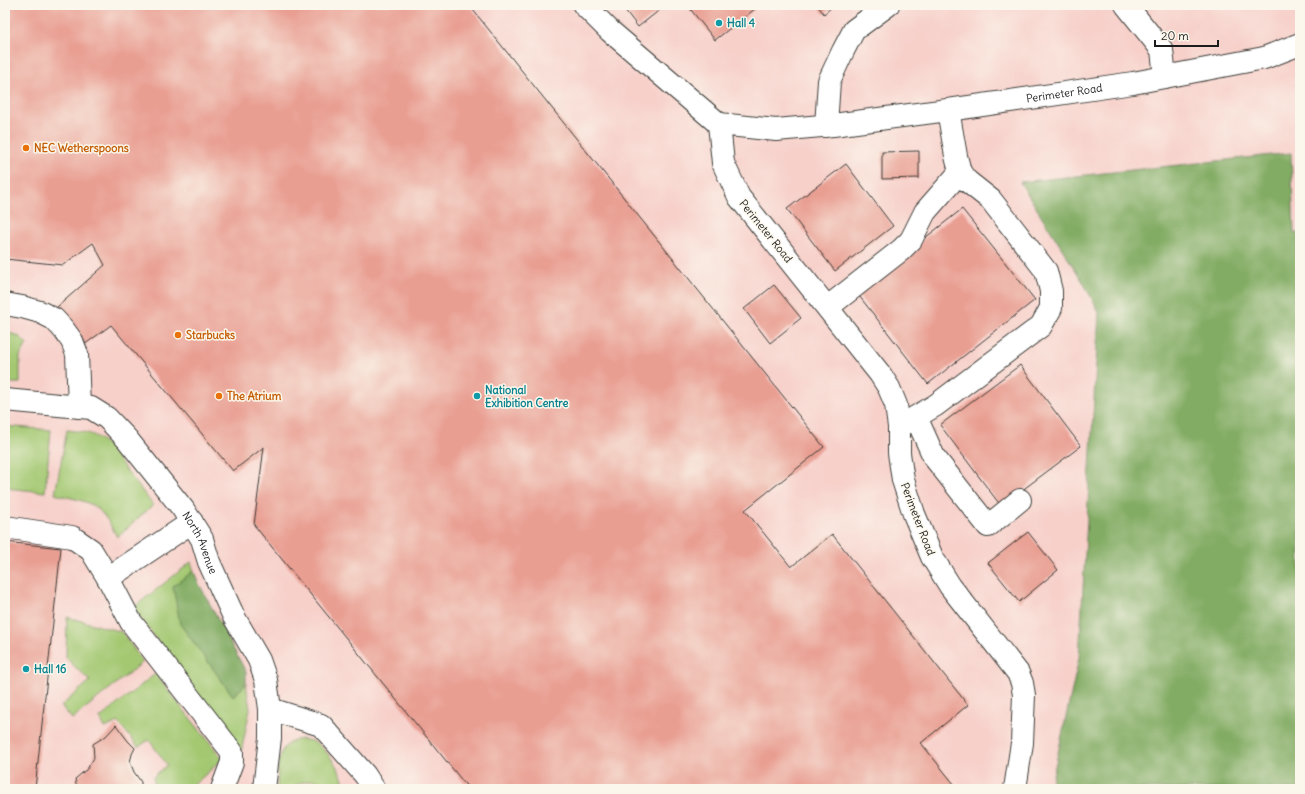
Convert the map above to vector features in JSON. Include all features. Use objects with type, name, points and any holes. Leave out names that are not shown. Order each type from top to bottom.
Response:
[{"type":"street","points":[[584,5],[610,31],[719,124]]},
{"type":"street","points":[[826,126],[829,81],[842,51],[854,30],[888,5]]},
{"type":"street","points":[[1126,5],[1162,50],[1165,77]]},
{"type":"street","name":"Perimeter Road","points":[[1015,789],[1022,743],[1024,695],[1022,683],[1018,673],[950,586],[932,557],[914,514],[903,480],[899,452],[907,422],[896,405],[890,388],[880,374],[828,307],[738,197],[723,163],[719,124],[776,130],[826,126],[948,110],[1133,84],[1264,58],[1300,44]]},
{"type":"street","points":[[948,110],[960,172],[967,181],[991,200],[1046,271],[1051,291],[1051,308],[1042,326],[936,405],[907,422],[988,526],[1020,500]]},
{"type":"street","points":[[828,307],[901,250],[911,240],[925,212],[960,172]]},
{"type":"street","points":[[5,304],[40,312],[54,319],[72,341],[77,354],[79,407]]},
{"type":"street","name":"North Avenue","points":[[5,400],[91,408],[107,418],[127,439],[192,522],[202,538],[209,562],[234,618],[259,660],[266,680],[270,709],[270,738],[264,789]]},
{"type":"street","points":[[108,578],[192,522]]},
{"type":"street","points":[[5,526],[72,538],[91,550],[108,578],[131,622],[232,752],[232,762],[222,789]]},
{"type":"street","points":[[270,709],[321,725],[365,775],[374,789]]},
{"type":"shaded area","points":[[5,5],[1300,5],[1300,233],[1294,234],[1291,154],[1083,282],[1099,312],[1079,658],[1050,789],[5,789]]},
{"type":"green space","points":[[1291,153],[1294,233],[1300,233],[1300,789],[1050,789],[1079,658],[1099,312],[1083,282],[1020,182]]},
{"type":"green space","points":[[5,331],[20,337],[27,344],[20,356],[20,383],[5,383]]},
{"type":"green space","points":[[5,426],[51,430],[45,492],[5,488]]},
{"type":"green space","points":[[67,430],[88,433],[98,437],[107,445],[153,505],[117,537],[104,516],[95,507],[78,500],[55,494]]},
{"type":"green space","points":[[191,562],[194,571],[173,587],[233,696],[246,684],[250,709],[241,753],[133,608]]},
{"type":"green space","points":[[194,571],[197,580],[246,672],[246,684],[233,696],[180,624],[173,586]]},
{"type":"green space","points":[[67,617],[122,632],[143,662],[72,719],[61,706],[90,681],[66,658]]},
{"type":"green space","points":[[155,674],[223,759],[189,789],[155,786],[153,777],[167,765],[149,740],[138,747],[118,722],[105,728],[100,718]]},
{"type":"green space","points":[[301,739],[314,742],[324,750],[334,762],[342,776],[346,789],[332,789],[325,783],[313,780],[300,783],[290,789],[277,789],[278,764],[282,752],[290,742]]},
{"type":"building","name":"National Exhibition Centre","points":[[5,5],[469,5],[824,447],[745,510],[791,567],[832,534],[968,705],[921,743],[958,789],[469,789],[254,525],[264,447],[233,471],[111,325],[84,345],[56,308],[105,265],[93,243],[63,265],[5,259]]},
{"type":"building","points":[[621,5],[666,5],[638,27]]},
{"type":"building","name":"Hall 4","points":[[687,5],[760,5],[715,40]]},
{"type":"building","points":[[817,5],[834,5],[824,14]]},
{"type":"building","points":[[919,151],[919,178],[882,179],[882,152]]},
{"type":"building","points":[[846,164],[893,226],[835,271],[787,209]]},
{"type":"building","points":[[962,209],[1035,300],[928,384],[856,292]]},
{"type":"building","points":[[774,285],[801,318],[770,343],[744,309]]},
{"type":"building","points":[[1020,365],[1081,446],[1001,506],[940,425]]},
{"type":"building","points":[[1028,532],[1058,570],[1019,602],[988,563]]},
{"type":"building","name":"Hall 16","points":[[5,542],[61,548],[35,789],[5,789]]},
{"type":"building","points":[[116,725],[135,748],[130,762],[134,772],[141,782],[141,789],[77,789],[75,779],[87,769],[94,758],[93,744],[106,736]]},
{"type":"place","name":"Hall 4","points":[[719,23]]},
{"type":"place","name":"NEC Wetherspoons","points":[[26,148]]},
{"type":"place","name":"Starbucks","points":[[178,335]]},
{"type":"place","name":"The Atrium","points":[[219,396]]},
{"type":"place","name":"National Exhibition Centre","points":[[477,396]]},
{"type":"place","name":"Hall 16","points":[[26,669]]}]
